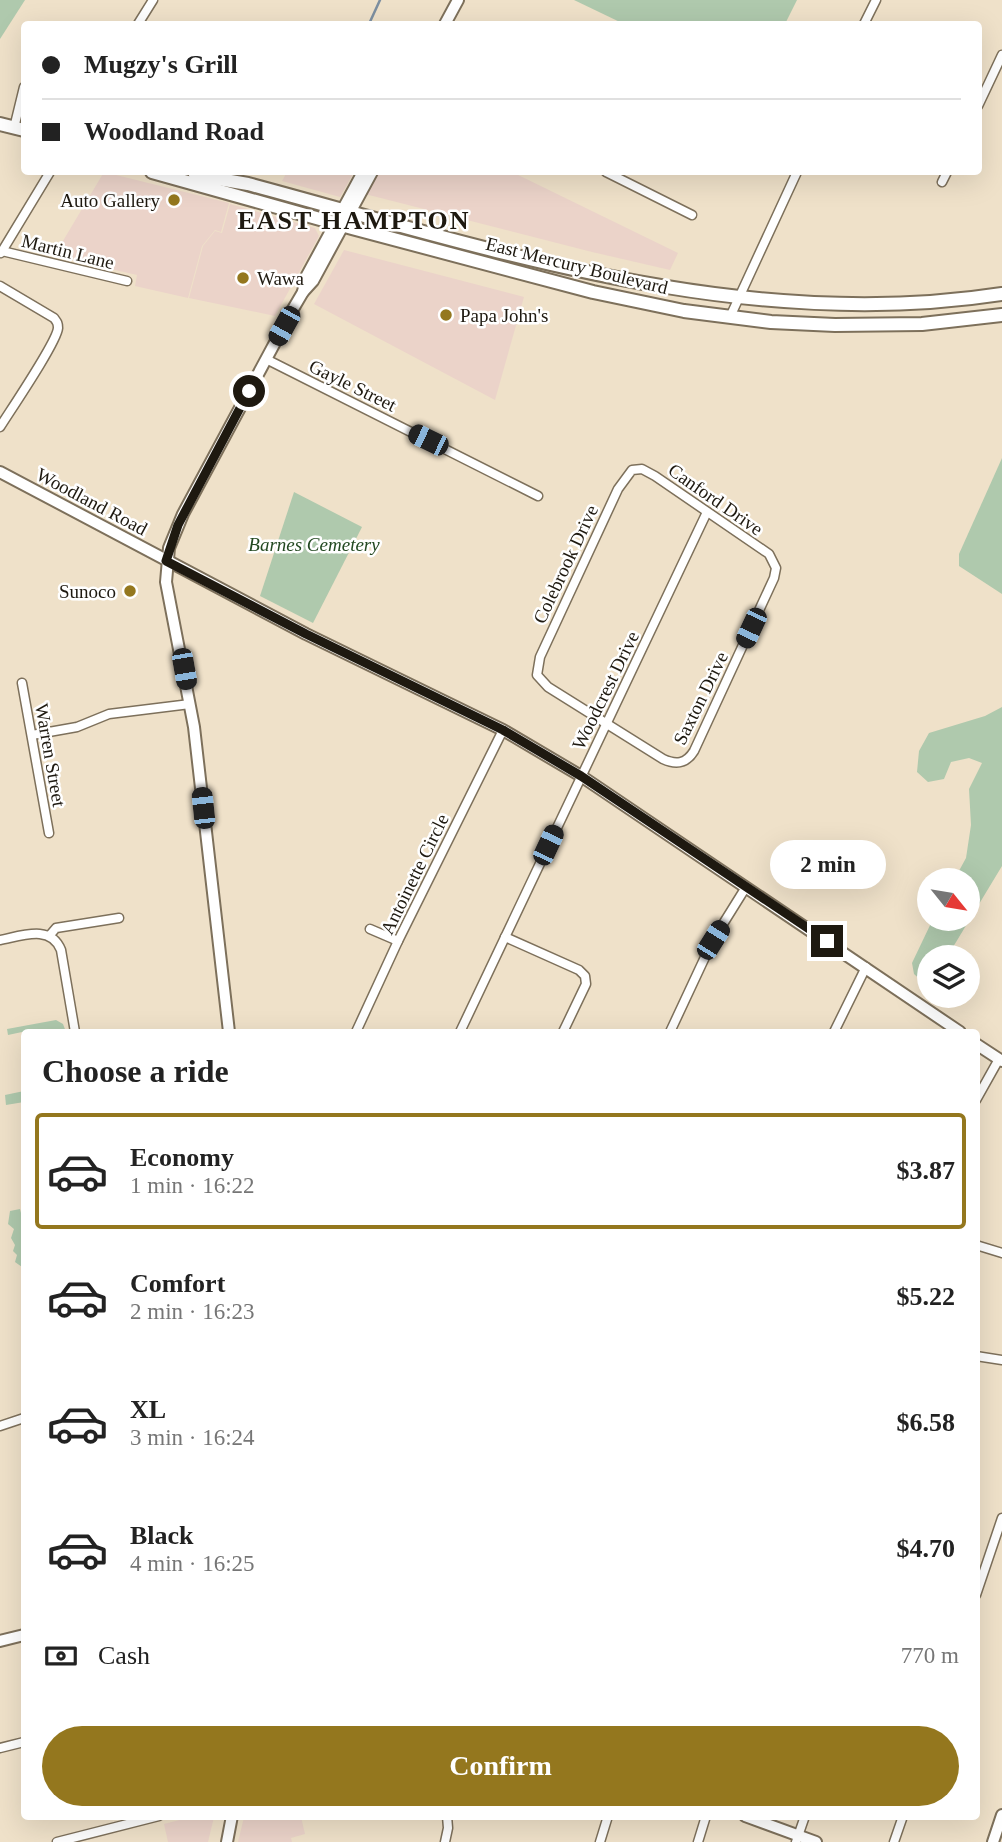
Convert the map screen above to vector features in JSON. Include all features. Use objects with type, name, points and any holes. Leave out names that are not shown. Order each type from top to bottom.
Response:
[{"type":"main road","points":[[447,21],[458,0]]},
{"type":"main road","points":[[0,124],[19,129]]},
{"type":"main road","points":[[0,132],[21,137]]},
{"type":"main road","name":"East Mercury Boulevard","points":[[163,175],[339,225],[621,298],[684,311],[805,324],[898,325],[1002,315]]},
{"type":"main road","name":"East Mercury Boulevard","points":[[198,175],[248,184],[558,266],[679,290],[739,298],[844,305],[951,301],[1002,294]]},
{"type":"main road","points":[[229,1029],[190,704],[168,597],[166,561],[178,525],[303,292],[313,281],[362,175]]},
{"type":"main road","points":[[347,210],[370,175]]},
{"type":"main road","name":"Woodland Road","points":[[0,472],[306,634],[503,730],[581,776],[956,1029]]},
{"type":"main road","points":[[980,1047],[1001,1060]]},
{"type":"main road","points":[[0,1642],[21,1636]]},
{"type":"main road","points":[[993,1842],[1002,1815]]},
{"type":"main road","points":[[227,1842],[231,1820]]},
{"type":"main road","points":[[754,1820],[797,1839],[816,1842]]},
{"type":"street","points":[[140,21],[153,0]]},
{"type":"street","points":[[866,21],[876,0]]},
{"type":"street","points":[[982,98],[1002,55]]},
{"type":"street","points":[[1,253],[48,175]]},
{"type":"street","points":[[612,175],[692,215]]},
{"type":"street","points":[[730,317],[796,175]]},
{"type":"street","points":[[942,182],[946,175]]},
{"type":"street","name":"Martin Lane","points":[[1,253],[127,281]]},
{"type":"street","points":[[0,286],[54,318],[58,324],[58,331],[0,427]]},
{"type":"street","name":"Gayle Street","points":[[266,359],[538,496]]},
{"type":"street","name":"Canford Drive","points":[[632,470],[648,472],[769,554],[776,564]]},
{"type":"street","name":"Colebrook Drive","points":[[608,724],[548,687],[537,675],[540,657],[618,489],[632,470]]},
{"type":"street","name":"Woodcrest Drive","points":[[461,1029],[706,512]]},
{"type":"street","name":"Saxton Drive","points":[[608,724],[663,759],[680,763],[686,761],[694,751],[774,578],[776,564]]},
{"type":"street","name":"Warren Street","points":[[22,683],[49,833]]},
{"type":"street","points":[[32,735],[77,727],[109,714],[190,704]]},
{"type":"street","name":"Antoinette Circle","points":[[357,1029],[503,730]]},
{"type":"street","points":[[671,1029],[713,940],[746,887]]},
{"type":"street","points":[[50,935],[56,928],[119,918]]},
{"type":"street","points":[[370,929],[398,941]]},
{"type":"street","points":[[0,940],[37,934],[50,935],[59,944],[74,1029]]},
{"type":"street","points":[[505,937],[579,970],[585,976],[586,985],[564,1029]]},
{"type":"street","points":[[835,1029],[866,967]]},
{"type":"street","points":[[980,1094],[1001,1060]]},
{"type":"street","points":[[980,1246],[1002,1253]]},
{"type":"street","points":[[980,1357],[1002,1360]]},
{"type":"street","points":[[0,1426],[21,1419]]},
{"type":"street","points":[[980,1583],[1002,1518]]},
{"type":"street","points":[[0,1748],[21,1743]]},
{"type":"street","points":[[57,1842],[143,1820]]},
{"type":"street","points":[[444,1842],[447,1820]]},
{"type":"street","points":[[600,1842],[607,1820]]},
{"type":"street","points":[[698,1842],[705,1820]]},
{"type":"street","points":[[797,1839],[804,1820]]},
{"type":"street","points":[[894,1842],[902,1820]]},
{"type":"shaded area","points":[[102,175],[116,175],[229,203],[221,232],[215,230],[202,246],[188,298],[135,286],[137,275],[54,256]]},
{"type":"shaded area","points":[[285,175],[352,175],[340,197],[282,181]]},
{"type":"shaded area","points":[[375,175],[518,175],[678,253],[670,270],[365,194]]},
{"type":"shaded area","points":[[230,204],[315,228],[319,236],[275,316],[189,298],[203,246],[215,231],[222,233]]},
{"type":"shaded area","points":[[344,250],[524,297],[495,400],[314,304]]},
{"type":"shaded area","points":[[180,1820],[213,1820],[208,1842],[168,1842],[164,1824]]},
{"type":"shaded area","points":[[243,1820],[302,1820],[305,1834],[291,1838],[292,1842],[238,1842]]},
{"type":"green space","points":[[0,0],[25,0],[0,39]]},
{"type":"green space","points":[[574,0],[797,0],[786,21],[618,21]]},
{"type":"green space","points":[[1002,458],[1002,594],[959,566],[959,554]]},
{"type":"green space","name":"Barnes Cemetery","points":[[294,492],[362,527],[313,623],[260,596]]},
{"type":"green space","points":[[1002,707],[1002,866],[980,902],[980,868],[961,868],[966,858],[971,825],[969,789],[982,763],[969,758],[951,762],[944,779],[928,782],[917,772],[919,751],[929,733],[985,716]]},
{"type":"green space","points":[[927,931],[963,931],[954,945],[921,945]]},
{"type":"green space","points":[[917,953],[917,977],[914,974],[912,963]]},
{"type":"green space","points":[[56,1020],[63,1024],[65,1029],[21,1029],[21,1032],[8,1035],[7,1029]]},
{"type":"green space","points":[[21,1092],[21,1102],[6,1105],[5,1095]]},
{"type":"green space","points":[[20,1209],[21,1213],[21,1266],[15,1262],[17,1255],[13,1251],[15,1245],[11,1238],[14,1229],[8,1224],[10,1211]]},
{"type":"waterway","points":[[370,21],[380,0]]},
{"type":"place","name":"Auto Gallery","points":[[174,200]]},
{"type":"place","name":"Wawa","points":[[243,278]]},
{"type":"place","name":"Papa John's","points":[[446,315]]},
{"type":"place","name":"Sunoco","points":[[130,591]]},
{"type":"district","name":"EAST HAMPTON","points":[[354,220]]},
{"type":"route","points":[[249,391],[178,525],[166,561],[306,634],[503,730],[581,776],[827,941]]}]
